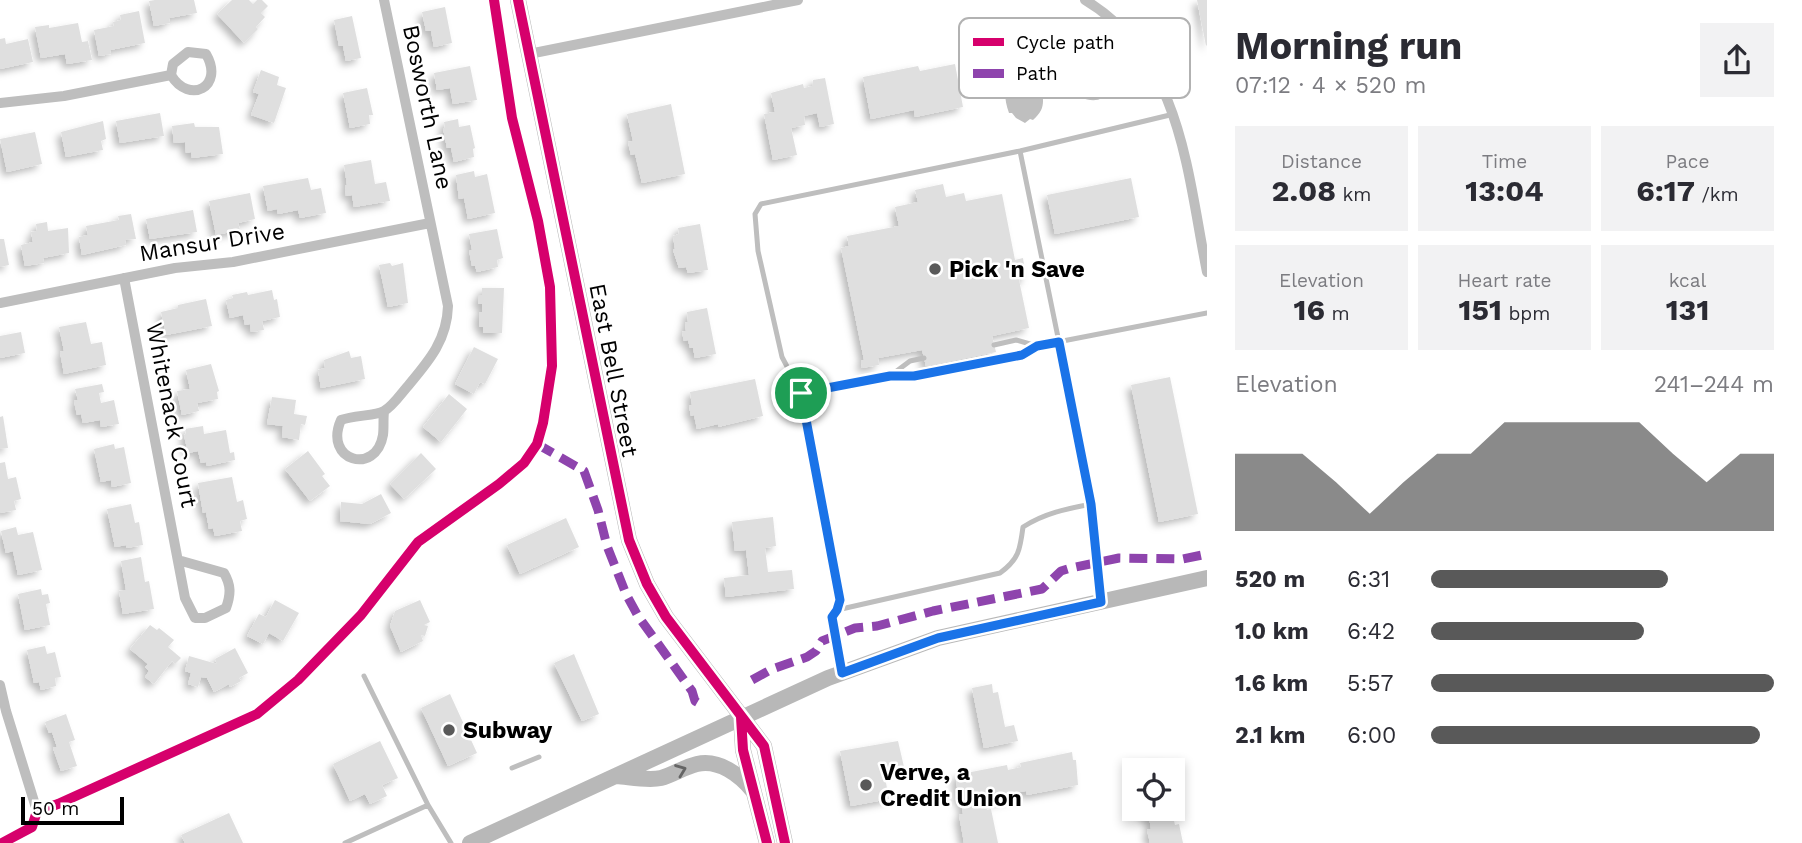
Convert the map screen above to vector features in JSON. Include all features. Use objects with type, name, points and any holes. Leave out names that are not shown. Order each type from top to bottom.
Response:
[{"type":"main road","name":"East Bell Street","points":[[519,0],[629,540],[647,584],[666,617],[764,746],[785,843]]},
{"type":"main road","points":[[470,843],[741,717],[842,673],[938,638],[1207,579]]},
{"type":"main road","points":[[741,717],[743,750],[768,843]]},
{"type":"main road","points":[[615,776],[659,779],[696,764],[709,764],[724,767],[734,773],[753,791]]},
{"type":"street","name":"Bosworth Lane","points":[[384,0],[446,294],[447,324],[435,353],[384,412]]},
{"type":"street","points":[[529,54],[798,0]]},
{"type":"street","points":[[1085,0],[1109,18]]},
{"type":"street","points":[[0,103],[64,96],[171,75]]},
{"type":"street","points":[[1168,98],[1207,272]]},
{"type":"street","name":"Mansur Drive","points":[[0,303],[174,268],[233,262],[430,223]]},
{"type":"street","name":"Whitenack Court","points":[[124,278],[178,560],[186,598],[195,618],[205,618],[226,608],[230,597],[229,582],[224,573],[178,560]]},
{"type":"street","points":[[384,412],[383,435],[378,449],[362,460],[344,455],[338,447],[337,438],[341,420],[353,415],[384,412]]},
{"type":"street","points":[[0,685],[37,811],[32,827],[2,843]]},
{"type":"lane","points":[[842,673],[832,617],[840,600],[801,393],[782,357],[758,251],[755,214],[761,204],[1020,151],[1174,114]]},
{"type":"lane","points":[[1020,151],[1091,504],[1101,602]]},
{"type":"lane","points":[[801,393],[890,376],[914,376],[1022,355],[1037,346],[1207,313]]},
{"type":"lane","points":[[994,345],[1016,340],[1037,346]]},
{"type":"lane","points":[[890,376],[910,361],[924,358]]},
{"type":"lane","points":[[837,610],[1000,573],[1014,563],[1021,548],[1023,527],[1056,510],[1091,504]]},
{"type":"lane","points":[[364,676],[428,805],[451,843]]},
{"type":"lane","points":[[512,768],[539,757]]},
{"type":"lane","points":[[345,843],[428,805]]},
{"type":"shaded area","points":[[1043,98],[1043,103],[1033,120],[1025,123],[1009,113],[1006,100]]},
{"type":"building","points":[[194,0],[197,13],[169,18],[170,23],[154,26],[149,1]]},
{"type":"building","points":[[232,0],[249,0],[253,4],[262,0],[268,6],[261,13],[265,17],[256,27],[258,29],[244,43],[217,14]]},
{"type":"building","points":[[1197,0],[1207,0],[1206,46]]},
{"type":"building","points":[[445,7],[452,43],[434,47],[431,31],[426,31],[422,12]]},
{"type":"building","points":[[139,11],[145,43],[110,50],[111,54],[99,56],[94,30],[114,26],[113,22],[121,20],[120,15]]},
{"type":"building","points":[[352,16],[361,58],[346,61],[343,46],[339,46],[334,20]]},
{"type":"building","points":[[78,23],[82,42],[88,41],[92,60],[67,64],[65,54],[41,58],[35,27],[49,25],[49,28]]},
{"type":"building","points":[[5,38],[6,44],[28,39],[33,62],[0,69],[0,39]]},
{"type":"building","points":[[955,64],[959,98],[961,98],[963,107],[915,117],[914,110],[871,119],[863,77],[918,66],[920,71]]},
{"type":"building","points":[[470,66],[477,100],[453,104],[450,88],[437,90],[434,73]]},
{"type":"building","points":[[261,70],[279,77],[277,85],[286,88],[274,123],[251,115],[259,94],[253,92]]},
{"type":"building","points":[[825,78],[834,124],[820,127],[817,113],[804,116],[805,125],[791,128],[797,155],[773,160],[764,114],[775,112],[771,93],[803,84],[804,88],[812,86],[813,80]]},
{"type":"building","points":[[367,88],[373,115],[369,115],[370,124],[350,128],[343,93]]},
{"type":"building","points":[[671,104],[685,174],[642,183],[635,154],[631,155],[628,142],[633,141],[627,114]]},
{"type":"building","points":[[160,113],[164,136],[120,143],[116,121]]},
{"type":"building","points":[[458,119],[459,127],[470,125],[475,148],[474,157],[454,162],[451,148],[447,148],[443,128],[444,122]]},
{"type":"building","points":[[103,121],[106,139],[101,141],[103,150],[66,157],[61,132]]},
{"type":"building","points":[[194,123],[195,127],[219,127],[223,154],[192,158],[191,152],[186,153],[185,142],[174,143],[172,126]]},
{"type":"building","points":[[35,132],[42,164],[7,172],[0,139]]},
{"type":"building","points":[[371,160],[375,184],[386,182],[390,201],[354,207],[352,195],[346,196],[344,165]]},
{"type":"building","points":[[474,171],[475,177],[487,174],[495,213],[468,219],[464,198],[459,199],[456,175]]},
{"type":"building","points":[[308,178],[311,190],[321,188],[326,213],[300,218],[298,210],[278,214],[277,209],[268,211],[263,186]]},
{"type":"building","points":[[1131,178],[1139,217],[1055,234],[1047,195]]},
{"type":"building","name":"Pick 'n Save","points":[[943,184],[946,197],[964,193],[966,201],[1002,194],[1015,260],[1023,258],[1026,278],[1019,280],[1029,328],[992,336],[996,352],[926,366],[922,350],[878,358],[879,365],[862,368],[861,361],[864,360],[841,248],[849,246],[847,236],[899,226],[895,207],[918,202],[915,190]]},
{"type":"building","points":[[250,193],[255,219],[238,223],[240,230],[216,235],[209,201]]},
{"type":"building","points":[[193,210],[197,232],[150,239],[146,219]]},
{"type":"building","points":[[131,214],[136,239],[125,240],[126,245],[82,255],[79,237],[88,235],[86,226],[119,220],[118,216]]},
{"type":"building","points":[[47,222],[48,231],[68,228],[69,253],[43,258],[44,263],[25,266],[21,245],[33,242],[31,232],[37,231],[36,224]]},
{"type":"building","points":[[700,224],[708,270],[688,273],[686,267],[679,268],[673,250],[673,236],[679,234],[678,228]]},
{"type":"building","points":[[497,229],[503,258],[497,260],[498,267],[477,272],[475,266],[472,266],[469,234]]},
{"type":"building","points":[[0,239],[4,239],[9,265],[0,267]]},
{"type":"building","points":[[390,263],[392,266],[403,263],[408,303],[388,307],[379,265]]},
{"type":"building","points":[[482,288],[504,288],[502,333],[483,333],[483,327],[479,327],[482,304],[478,304],[478,295],[482,295]]},
{"type":"building","points":[[272,290],[274,300],[277,299],[280,317],[262,321],[264,330],[251,332],[250,324],[245,325],[243,315],[230,318],[226,300],[233,298],[232,295]]},
{"type":"building","points":[[206,299],[212,326],[166,335],[161,312]]},
{"type":"building","points":[[707,308],[716,354],[695,358],[693,348],[690,348],[688,340],[684,341],[682,332],[686,331],[687,312]]},
{"type":"building","points":[[86,322],[91,344],[102,342],[106,365],[64,374],[60,352],[64,351],[59,327]]},
{"type":"building","points":[[21,332],[25,353],[0,358],[0,336]]},
{"type":"building","points":[[474,347],[498,359],[485,384],[480,382],[474,394],[455,384]]},
{"type":"building","points":[[349,351],[351,358],[361,356],[365,379],[321,388],[318,370],[325,368],[324,360]]},
{"type":"building","points":[[211,364],[219,391],[218,399],[197,403],[199,411],[182,415],[177,391],[190,389],[186,370]]},
{"type":"building","points":[[1170,377],[1198,514],[1159,522],[1131,385]]},
{"type":"building","points":[[755,379],[763,416],[697,429],[689,406],[692,405],[690,392]]},
{"type":"building","points":[[102,384],[104,392],[99,393],[101,403],[114,400],[119,424],[101,427],[100,420],[83,423],[81,414],[77,415],[74,401],[78,400],[75,389]]},
{"type":"building","points":[[449,394],[467,409],[441,442],[423,427]]},
{"type":"building","points":[[272,397],[296,400],[294,414],[307,416],[305,425],[301,424],[299,440],[282,437],[283,426],[267,424]]},
{"type":"building","points":[[3,416],[8,448],[0,449],[0,417]]},
{"type":"building","points":[[203,426],[204,434],[226,430],[230,453],[234,452],[235,460],[207,466],[206,462],[201,463],[198,451],[188,453],[185,429]]},
{"type":"building","points":[[114,444],[115,449],[124,447],[131,483],[112,487],[111,480],[101,482],[94,449]]},
{"type":"building","points":[[308,451],[325,474],[322,476],[330,486],[310,501],[285,469]]},
{"type":"building","points":[[421,453],[436,469],[404,499],[390,484]]},
{"type":"building","points":[[5,462],[8,479],[16,477],[21,499],[14,501],[16,510],[0,513],[0,463]]},
{"type":"building","points":[[232,477],[237,502],[243,500],[247,519],[240,521],[242,531],[215,536],[213,528],[209,529],[206,512],[203,513],[198,483]]},
{"type":"building","points":[[381,494],[391,513],[370,524],[340,521],[341,502],[362,504]]},
{"type":"building","points":[[131,504],[135,523],[139,522],[143,545],[115,547],[107,509]]},
{"type":"building","points":[[773,517],[776,546],[765,548],[768,572],[792,570],[794,589],[726,597],[724,578],[749,575],[746,550],[735,551],[732,522]]},
{"type":"building","points":[[566,518],[579,547],[520,574],[507,545]]},
{"type":"building","points":[[16,527],[18,535],[33,532],[42,570],[18,575],[13,551],[6,553],[1,531]]},
{"type":"building","points":[[141,557],[145,582],[149,581],[154,609],[123,614],[119,591],[126,590],[121,561]]},
{"type":"building","points":[[41,589],[42,595],[48,594],[50,603],[46,604],[50,625],[25,630],[18,594]]},
{"type":"building","points":[[275,600],[299,613],[283,641],[269,633],[263,644],[247,636],[259,614],[266,617]]},
{"type":"building","points":[[420,600],[430,622],[424,625],[428,626],[425,636],[421,635],[423,641],[401,652],[390,626],[395,611]]},
{"type":"building","points":[[150,625],[157,630],[159,628],[174,640],[168,647],[181,658],[175,664],[172,661],[154,684],[145,677],[149,671],[145,667],[148,664],[130,649]]},
{"type":"building","points":[[45,646],[47,654],[55,652],[61,677],[55,678],[56,686],[41,690],[39,682],[34,683],[27,650]]},
{"type":"building","points":[[235,648],[248,673],[239,678],[241,681],[214,692],[207,678],[201,677],[198,687],[188,684],[191,673],[185,671],[189,656],[217,664],[215,659]]},
{"type":"building","points":[[574,654],[599,714],[582,721],[554,663]]},
{"type":"building","points":[[992,684],[993,693],[998,692],[1005,727],[1014,725],[1018,741],[984,748],[972,688]]},
{"type":"building","name":"Subway","points":[[450,694],[477,753],[448,766],[421,708]]},
{"type":"building","points":[[66,714],[75,740],[69,742],[77,766],[61,771],[53,748],[57,747],[45,722]]},
{"type":"building","points":[[380,741],[398,778],[382,785],[387,796],[370,804],[365,794],[350,801],[333,764]]},
{"type":"building","name":"Verve, a Credit Union","points":[[898,741],[904,767],[884,772],[889,799],[851,806],[840,751]]},
{"type":"building","points":[[1072,752],[1073,760],[1076,760],[1078,785],[1027,795],[1026,791],[1013,793],[1014,798],[985,804],[987,810],[991,809],[998,843],[964,843],[959,815],[963,814],[961,800],[958,800],[956,775],[1007,765],[1008,770],[1021,767],[1020,763]]},
{"type":"building","points":[[229,813],[243,843],[185,843],[181,835]]},
{"type":"building","points":[[1150,821],[1174,821],[1175,825],[1179,824],[1183,843],[1150,843],[1147,830],[1151,829]]},
{"type":"marked path","points":[[537,444],[584,471],[607,546],[626,594],[638,616],[692,691],[695,701],[702,705]]},
{"type":"marked path","points":[[752,680],[772,669],[807,657],[816,651],[822,641],[855,628],[877,626],[933,611],[1042,589],[1061,571],[1071,568],[1119,558],[1183,559],[1207,554]]},
{"type":"cycle path","points":[[2,843],[32,827],[37,811],[257,714],[298,680],[361,615],[418,542],[499,484],[524,463],[537,444],[552,366],[550,287],[538,221],[512,118],[494,0]]},
{"type":"cycle path","points":[[518,0],[629,540],[647,584],[666,617],[764,746],[785,843]]},
{"type":"cycle path","points":[[741,717],[743,750],[767,843]]},
{"type":"place","name":"Pick 'n Save","points":[[935,269]]},
{"type":"place","name":"Subway","points":[[449,730]]},
{"type":"place","name":"Verve, a Credit Union","points":[[866,785]]},
{"type":"route","points":[[1059,342],[1091,504],[1101,602],[938,638],[842,673],[832,617],[840,600],[801,393],[890,376],[914,376],[1022,355],[1037,346],[1059,342]]}]
